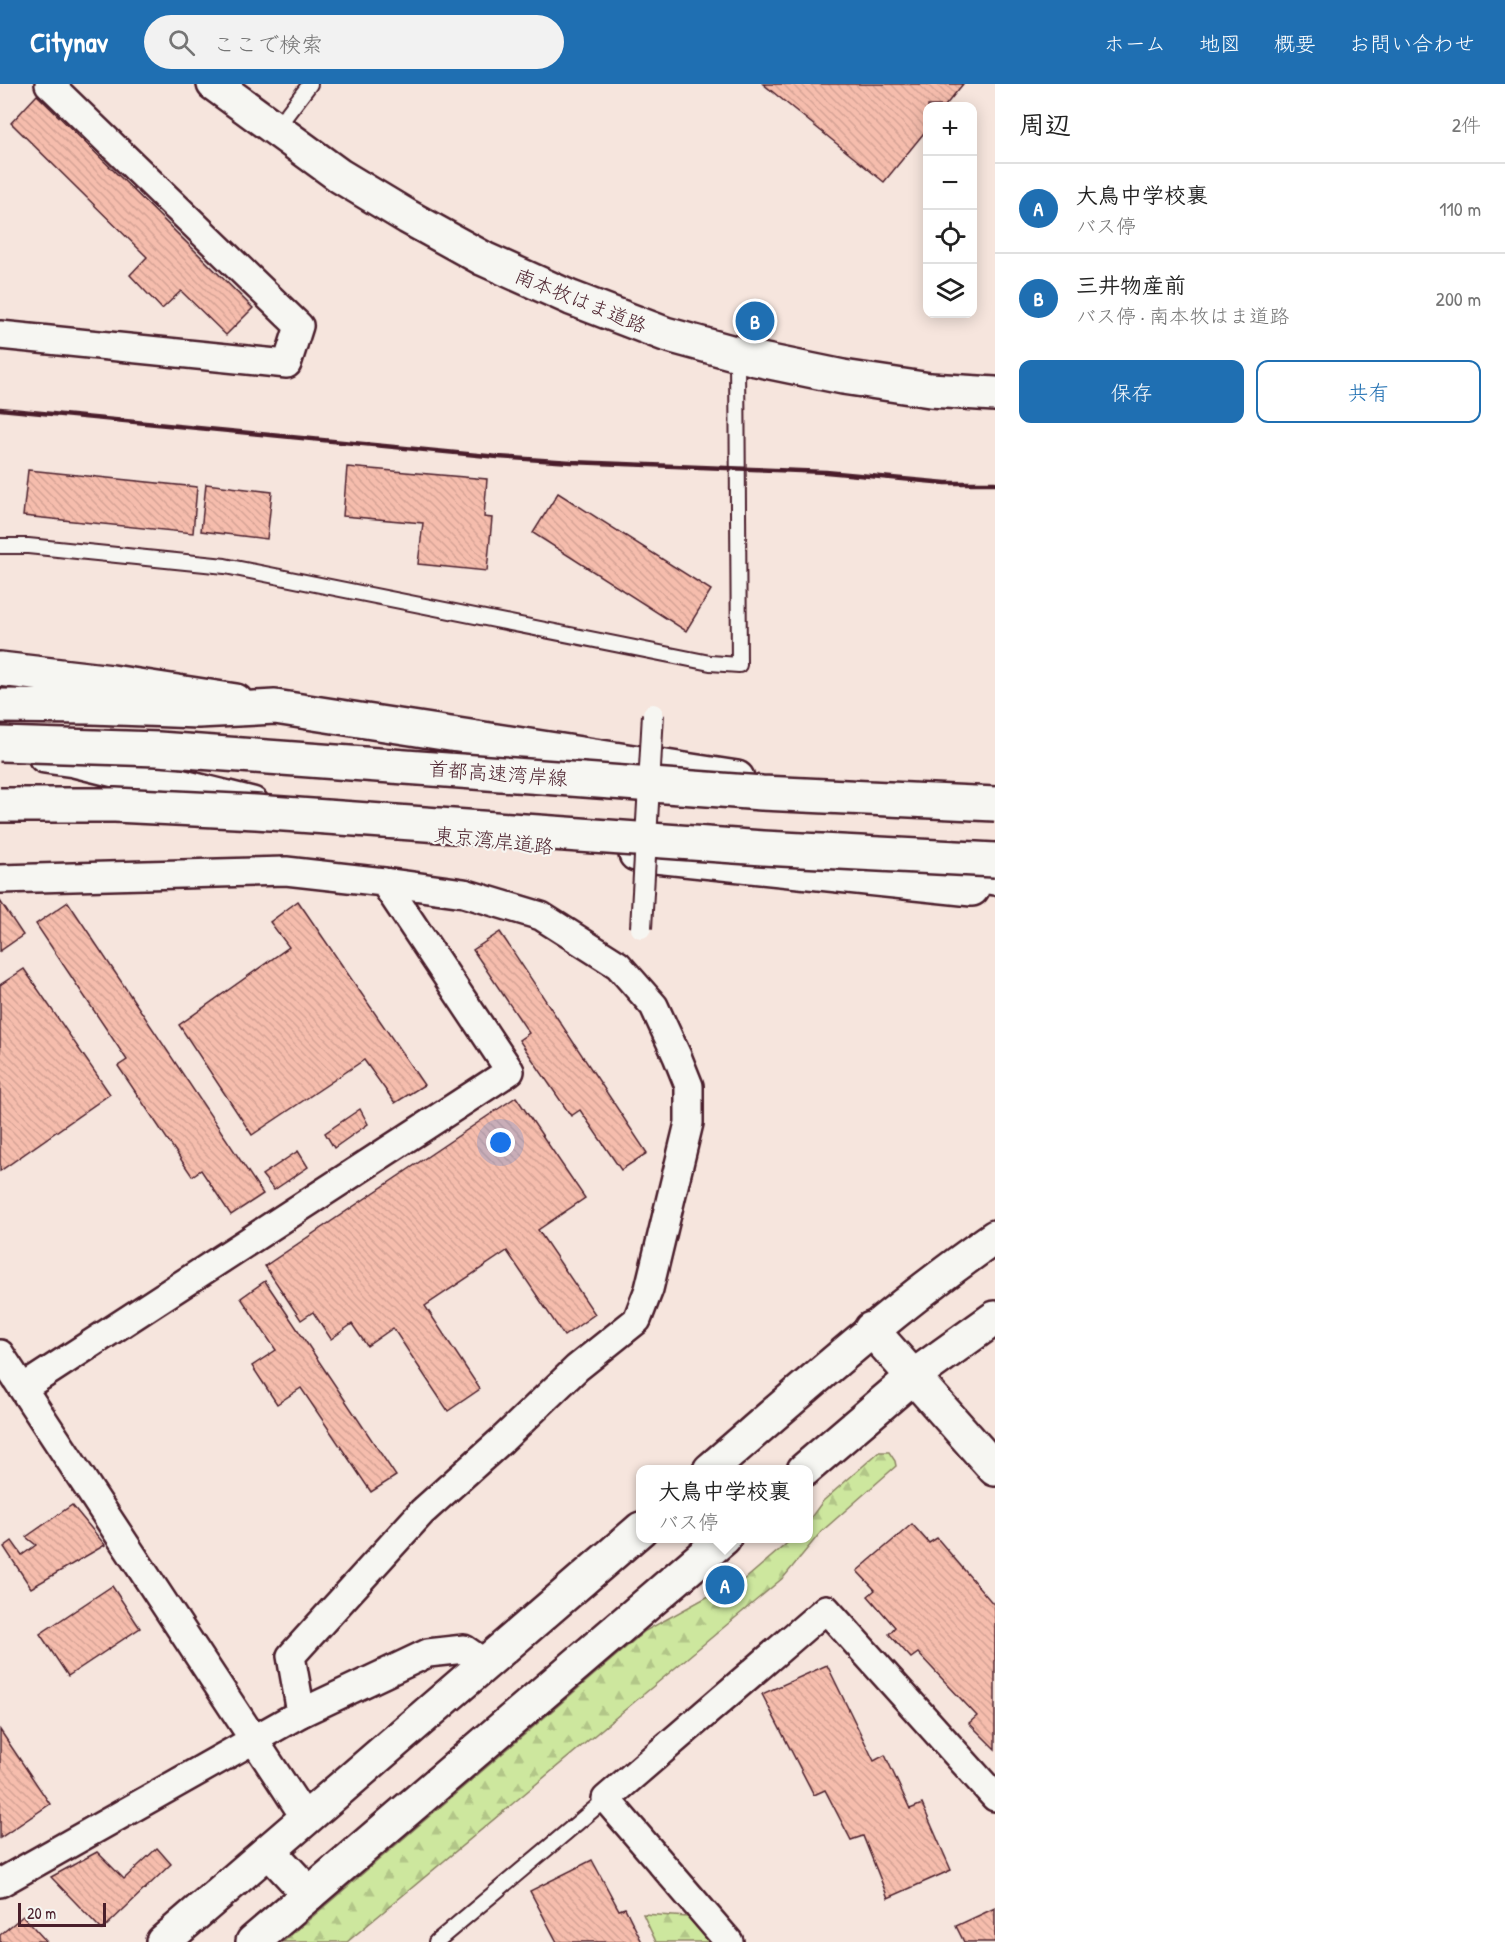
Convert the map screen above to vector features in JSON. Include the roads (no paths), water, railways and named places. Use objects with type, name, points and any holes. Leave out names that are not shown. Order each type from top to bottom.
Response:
[{"type":"main road","name":"南本牧はま道路","points":[[214,84],[340,176],[408,217],[484,259],[571,298],[665,334],[737,354],[843,377],[930,390],[995,394]]},
{"type":"main road","points":[[0,669],[112,682],[995,818]]},
{"type":"main road","points":[[0,706],[198,711],[275,708]]},
{"type":"main road","name":"首都高速湾岸線","points":[[0,744],[158,749],[762,793],[995,804]]},
{"type":"main road","name":"東京湾岸道路","points":[[0,750],[74,760],[323,822],[995,891]]},
{"type":"main road","points":[[0,805],[134,808],[323,822]]},
{"type":"main road","points":[[0,805],[115,805],[256,812],[763,848],[995,860]]},
{"type":"main road","points":[[763,848],[995,878]]},
{"type":"main road","points":[[716,1465],[872,1329],[995,1237]]},
{"type":"main road","points":[[810,1465],[914,1376],[995,1318]]},
{"type":"main road","points":[[872,1329],[995,1469]]},
{"type":"main road","points":[[163,1942],[636,1533]]},
{"type":"main road","points":[[253,1942],[719,1543]]},
{"type":"main road","points":[[269,1851],[309,1894]]},
{"type":"street","points":[[0,335],[288,364],[299,326],[50,84]]},
{"type":"street","points":[[641,927],[653,714]]},
{"type":"street","points":[[0,879],[286,871],[464,893],[541,916],[618,965],[654,1006],[688,1086],[689,1123],[649,1289],[637,1320],[577,1368],[422,1512],[291,1656],[301,1713]]},
{"type":"street","points":[[23,1388],[510,1071],[384,882]]},
{"type":"street","points":[[0,1354],[306,1819]]},
{"type":"street","points":[[729,1942],[606,1799],[826,1609],[995,1797]]},
{"type":"street","points":[[0,1883],[301,1713],[428,1653],[464,1649],[486,1664]]},
{"type":"lane","points":[[275,130],[310,84]]},
{"type":"lane","points":[[0,546],[28,546],[225,566],[710,663],[739,665],[737,354]]},
{"type":"lane","points":[[436,1942],[606,1799]]},
{"type":"railway","points":[[0,409],[498,457],[826,472],[946,483],[995,483]]},
{"type":"place","name":"三井物産前","points":[[755,321]]},
{"type":"place","name":"大鳥中学校裏","points":[[725,1585]]}]
